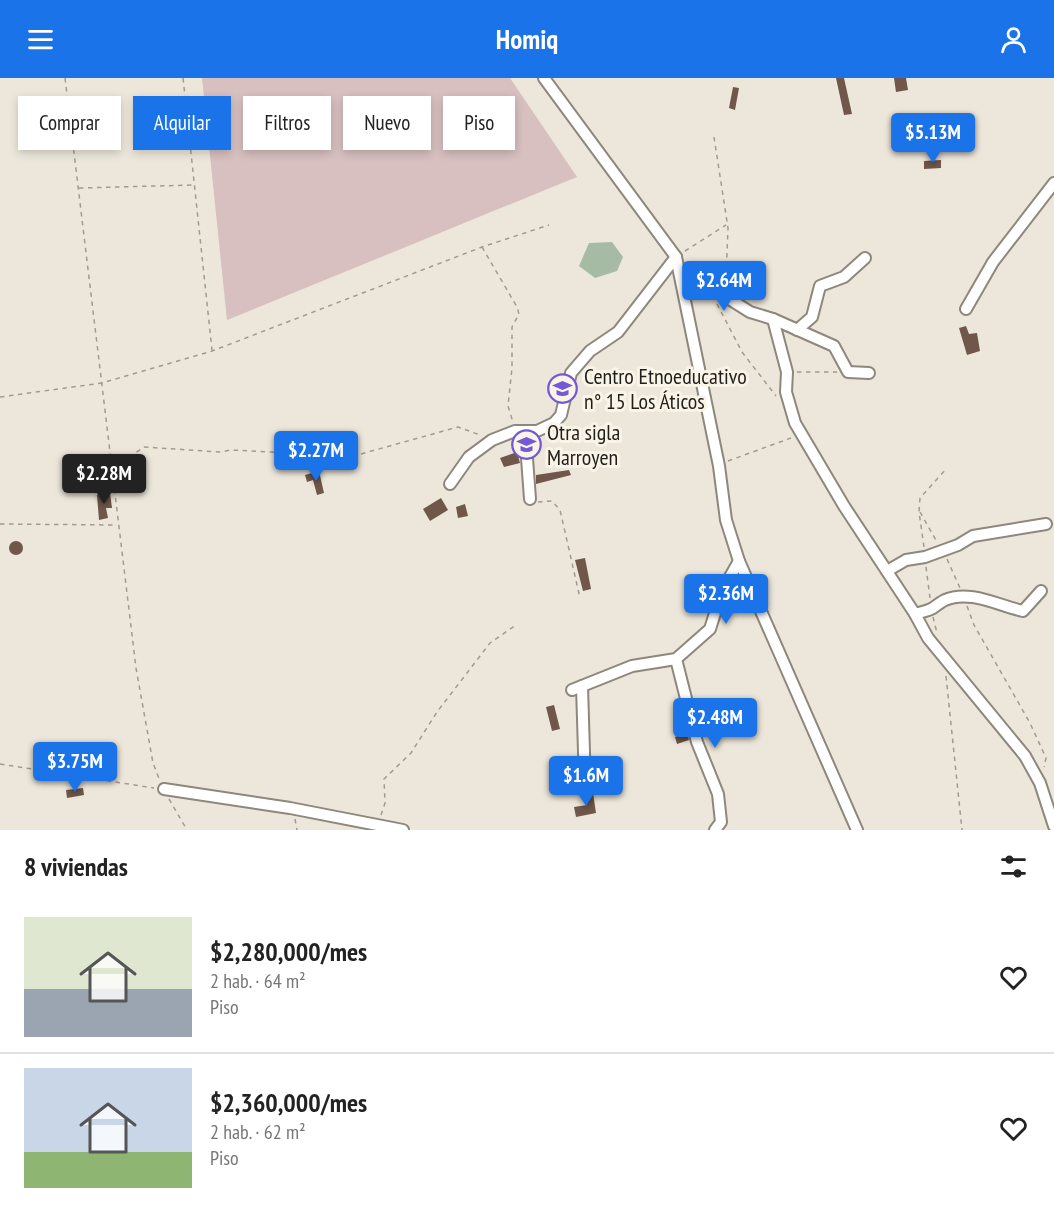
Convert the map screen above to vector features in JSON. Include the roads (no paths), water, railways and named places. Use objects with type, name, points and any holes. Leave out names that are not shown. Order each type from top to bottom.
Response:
[{"type":"street","points":[[544,78],[676,257],[719,466],[726,520],[739,561],[857,830]]},
{"type":"street","points":[[966,309],[993,262],[1054,183]]},
{"type":"street","points":[[450,484],[469,458],[492,440],[520,431],[537,430],[554,423],[561,415],[571,373],[590,351],[618,332],[676,257]]},
{"type":"street","points":[[797,330],[812,317],[820,286],[844,277],[865,258]]},
{"type":"street","points":[[681,280],[707,285],[750,312],[773,319],[834,346],[848,372],[869,373]]},
{"type":"street","points":[[773,319],[787,372],[786,392],[795,423],[844,506],[915,614],[928,638],[1025,756],[1040,783],[1054,826]]},
{"type":"street","points":[[520,431],[530,499]]},
{"type":"street","points":[[887,571],[906,560],[958,545],[973,536],[1046,524]]},
{"type":"street","points":[[585,785],[577,688],[632,666],[676,659],[710,629],[722,591],[739,561]]},
{"type":"street","points":[[915,614],[931,609],[946,600],[964,597],[984,599],[1023,611],[1041,591]]},
{"type":"street","points":[[676,659],[697,742],[718,794],[721,822],[714,830]]},
{"type":"street","points":[[164,789],[290,808],[403,830]]},
{"type":"place","name":"Centro Etnoeducativo n° 15 Los Áticos","points":[[563,389]]},
{"type":"place","name":"Otra sigla Marroyen","points":[[526,445]]}]
